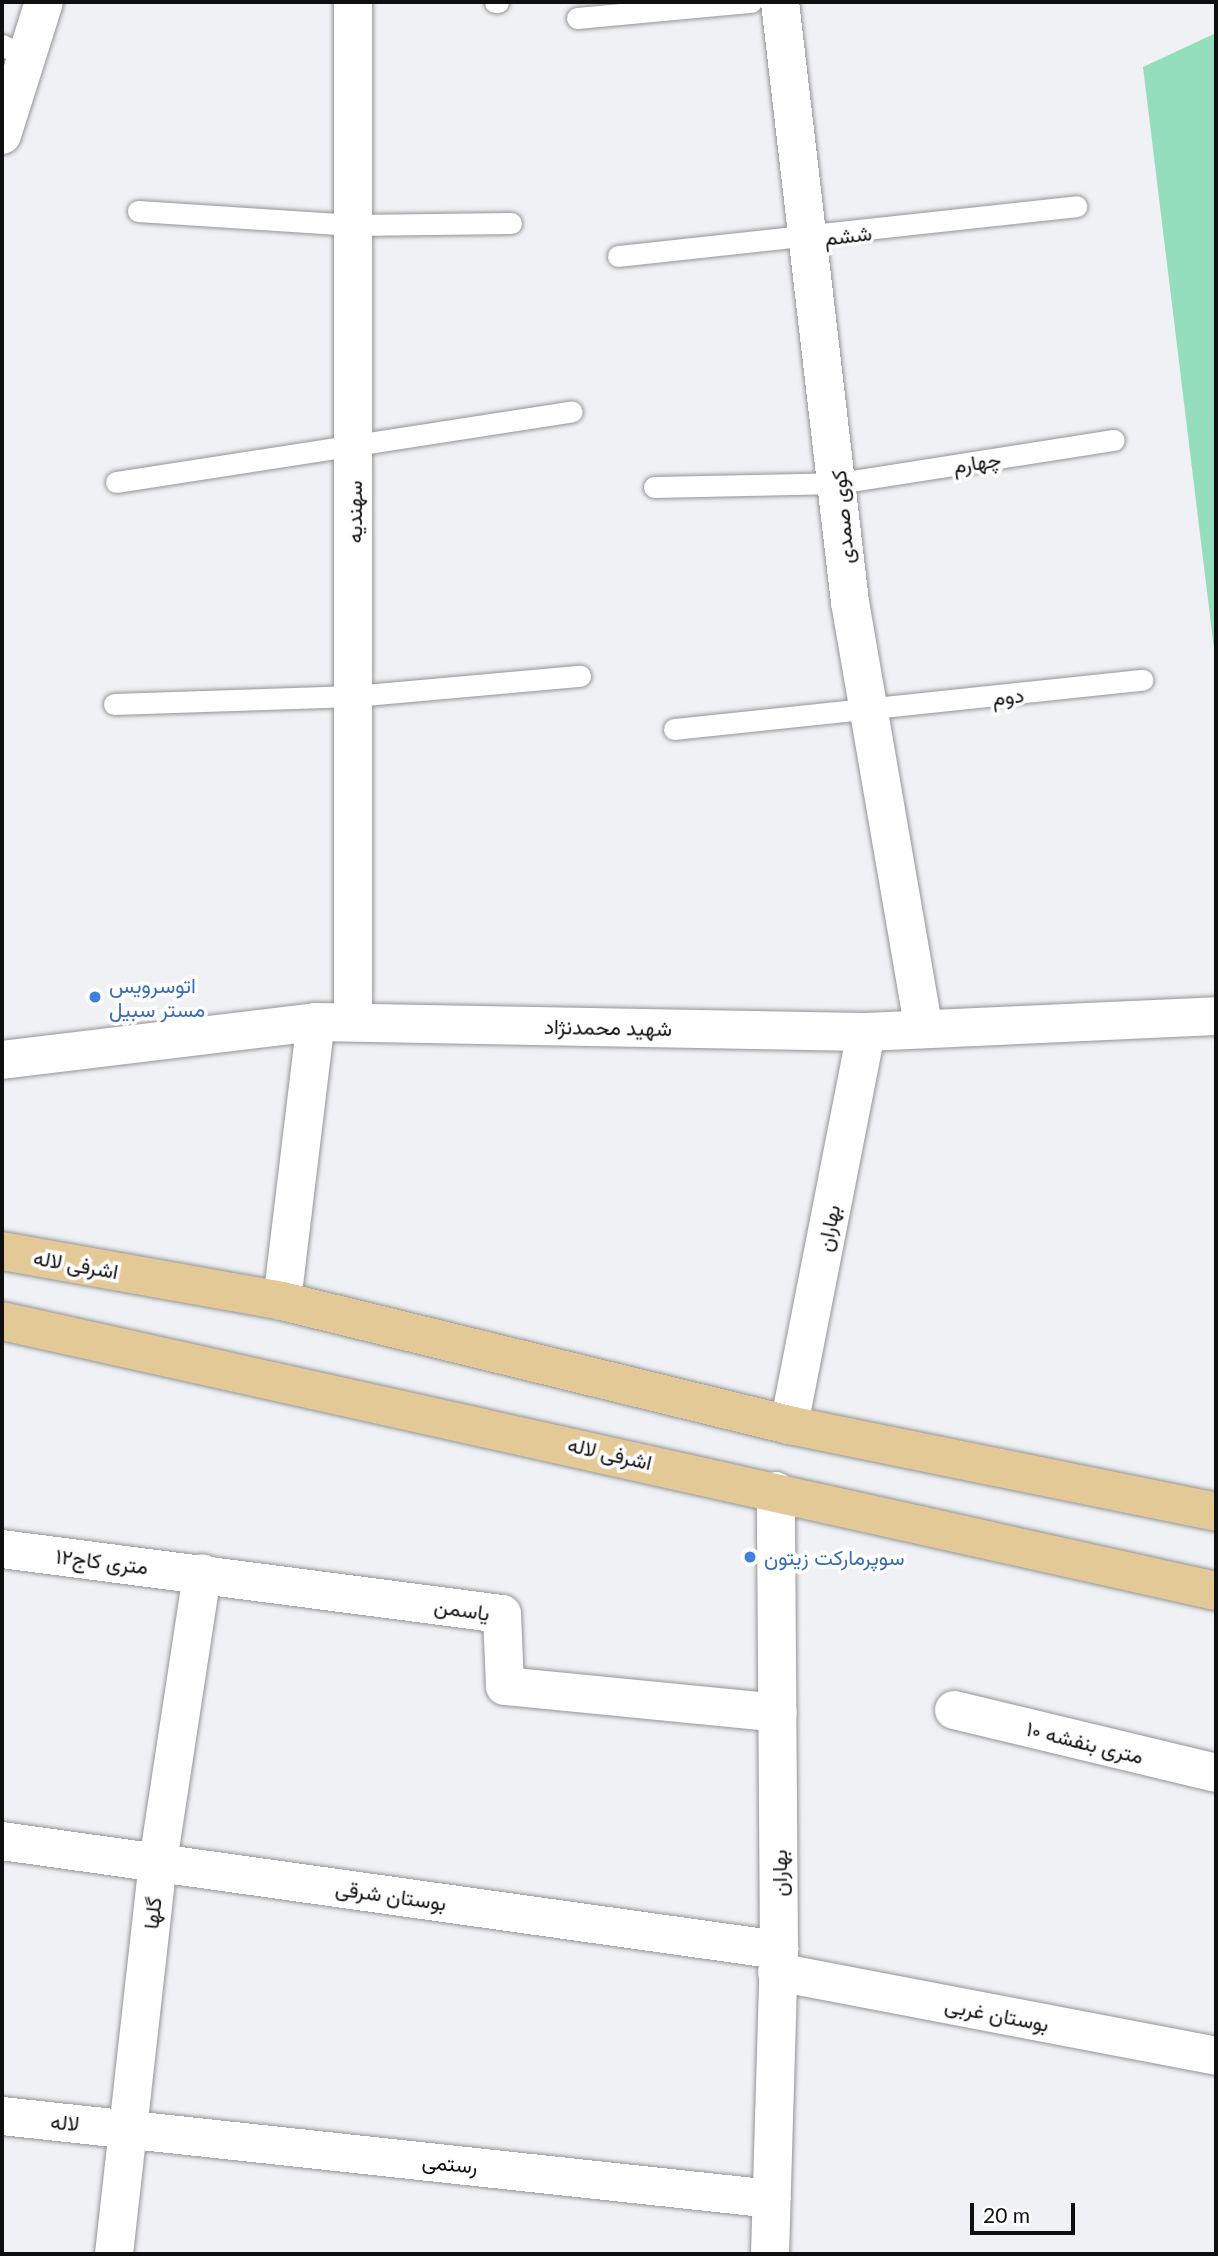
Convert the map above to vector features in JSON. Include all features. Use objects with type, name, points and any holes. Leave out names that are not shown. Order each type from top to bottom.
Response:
[{"type":"main road","name":"اشرفی لاله","points":[[2,1251],[282,1300],[789,1424],[1216,1512]]},
{"type":"main road","name":"اشرفی لاله","points":[[2,1321],[1216,1591]]},
{"type":"street","points":[[2,135],[14,51],[44,2]]},
{"type":"street","name":"سهندیه","points":[[353,2],[353,1022]]},
{"type":"street","name":"کوی صمدی","points":[[780,2],[839,483],[849,602],[873,712],[892,860],[924,1029]]},
{"type":"street","points":[[282,1300],[316,1021]]},
{"type":"street","name":"شهید محمدنژاد","points":[[2,1059],[316,1021],[866,1032],[1215,1022]]},
{"type":"street","name":"بهاران","points":[[789,1424],[866,1032]]},
{"type":"street","name":"بهاران","points":[[770,2254],[778,1961],[776,1491]]},
{"type":"street","name":"۱۲متری کاج","points":[[2,1549],[202,1573]]},
{"type":"street","name":"یاسمن","points":[[202,1573],[502,1614],[505,1686],[778,1713]]},
{"type":"street","name":"گلها","points":[[114,2254],[158,1863],[202,1573]]},
{"type":"street","name":"۱۰ متری بنفشه","points":[[954,1710],[1216,1773]]},
{"type":"street","name":"بوستان شرقی","points":[[2,1841],[778,1961]]},
{"type":"street","name":"بوستان غربی","points":[[778,1961],[1216,2056]]},
{"type":"street","name":"لاله","points":[[2,2116],[128,2127]]},
{"type":"street","name":"رستمی","points":[[128,2127],[772,2199]]},
{"type":"lane","points":[[577,18],[751,2]]},
{"type":"lane","name":"ششم","points":[[618,256],[811,240],[1076,206]]},
{"type":"lane","points":[[138,211],[354,225],[511,223]]},
{"type":"lane","points":[[116,482],[572,411]]},
{"type":"lane","name":"چهارم","points":[[654,487],[839,483],[1114,440]]},
{"type":"lane","points":[[114,704],[354,696],[580,676]]},
{"type":"lane","name":"دوم","points":[[674,729],[873,712],[1142,680]]},
{"type":"green space","points":[[1216,33],[1216,665],[1143,67]]},
{"type":"place","name":"اتوسرویس مستر سبیل","points":[[95,997]]},
{"type":"place","name":"سوپرمارکت زیتون","points":[[750,1557]]}]
